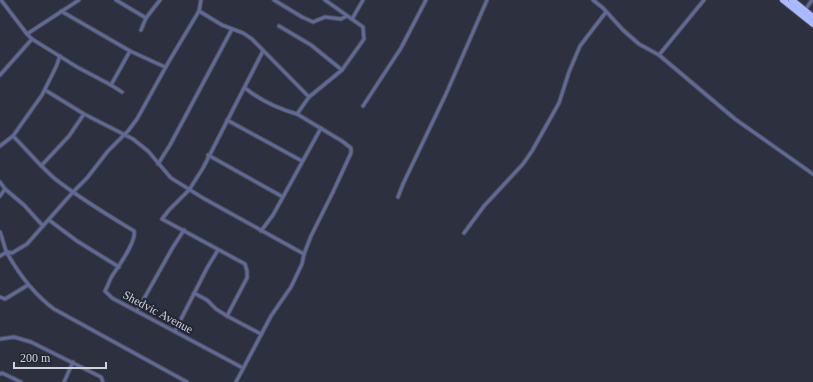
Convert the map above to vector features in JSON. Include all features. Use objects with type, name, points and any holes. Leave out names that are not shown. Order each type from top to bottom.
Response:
[{"type":"highway","points":[[783,0],[813,24]]},
{"type":"highway","points":[[792,0],[813,17]]},
{"type":"street","points":[[1,0],[27,34],[32,38],[77,67],[112,85],[122,92]]},
{"type":"street","points":[[27,34],[79,0]]},
{"type":"street","points":[[116,0],[146,18]]},
{"type":"street","points":[[140,30],[146,18],[160,0]]},
{"type":"street","points":[[0,256],[7,252],[12,253],[27,244],[87,178],[108,151],[137,119],[165,67],[199,11],[200,0]]},
{"type":"street","points":[[274,0],[302,17],[314,22],[325,17],[341,19],[347,16]]},
{"type":"street","points":[[297,114],[309,97],[342,70],[364,39],[363,27],[325,0]]},
{"type":"street","points":[[352,19],[363,0]]},
{"type":"street","points":[[363,106],[401,48],[426,0]]},
{"type":"street","points":[[398,197],[446,94],[487,0]]},
{"type":"street","points":[[593,0],[639,44],[659,55],[735,119],[813,174]]},
{"type":"street","points":[[659,55],[704,0]]},
{"type":"street","points":[[804,10],[812,0]]},
{"type":"street","points":[[60,11],[130,51],[165,67]]},
{"type":"street","points":[[199,11],[222,25],[243,33],[264,51],[309,97]]},
{"type":"street","points":[[464,233],[484,206],[523,164],[532,151],[559,103],[580,46],[606,12]]},
{"type":"street","points":[[279,26],[311,45],[342,70]]},
{"type":"street","points":[[158,164],[232,29]]},
{"type":"street","points":[[0,75],[32,38]]},
{"type":"street","points":[[112,85],[130,51]]},
{"type":"street","points":[[227,316],[247,278],[245,264],[184,230],[162,220],[169,210],[190,190],[264,51]]},
{"type":"street","points":[[0,146],[13,136],[30,113],[45,90],[60,56]]},
{"type":"street","points":[[236,382],[271,316],[291,287],[302,264],[311,236],[342,174],[351,148],[297,114],[286,111],[266,101],[245,88]]},
{"type":"street","points":[[45,90],[84,114],[125,134],[148,151],[171,178],[261,231],[304,254]]},
{"type":"street","points":[[41,166],[69,136],[84,114]]},
{"type":"street","points":[[227,120],[302,161]]},
{"type":"street","points":[[261,231],[273,215],[321,128]]},
{"type":"street","points":[[13,136],[41,166],[73,192]]},
{"type":"street","points":[[208,155],[283,197]]},
{"type":"street","points":[[0,182],[5,189],[24,205],[42,226]]},
{"type":"street","points":[[0,196],[5,189]]},
{"type":"street","name":"Shedvic Avenue","points":[[73,192],[134,231],[135,235],[133,240],[105,291],[112,298],[243,368]]},
{"type":"street","points":[[49,220],[77,241],[119,267]]},
{"type":"street","points":[[138,311],[184,230]]},
{"type":"street","points":[[0,232],[7,252],[28,285],[40,299],[54,309],[187,382]]},
{"type":"street","points":[[175,331],[207,268],[218,250]]},
{"type":"street","points":[[0,297],[5,298],[28,285]]},
{"type":"street","points":[[194,293],[207,300],[216,309],[227,316],[261,334]]},
{"type":"street","points":[[0,339],[14,337],[26,340],[73,362],[101,378],[103,382]]},
{"type":"street","points":[[64,382],[73,362]]},
{"type":"street","points":[[0,374],[2,373],[21,382]]}]
